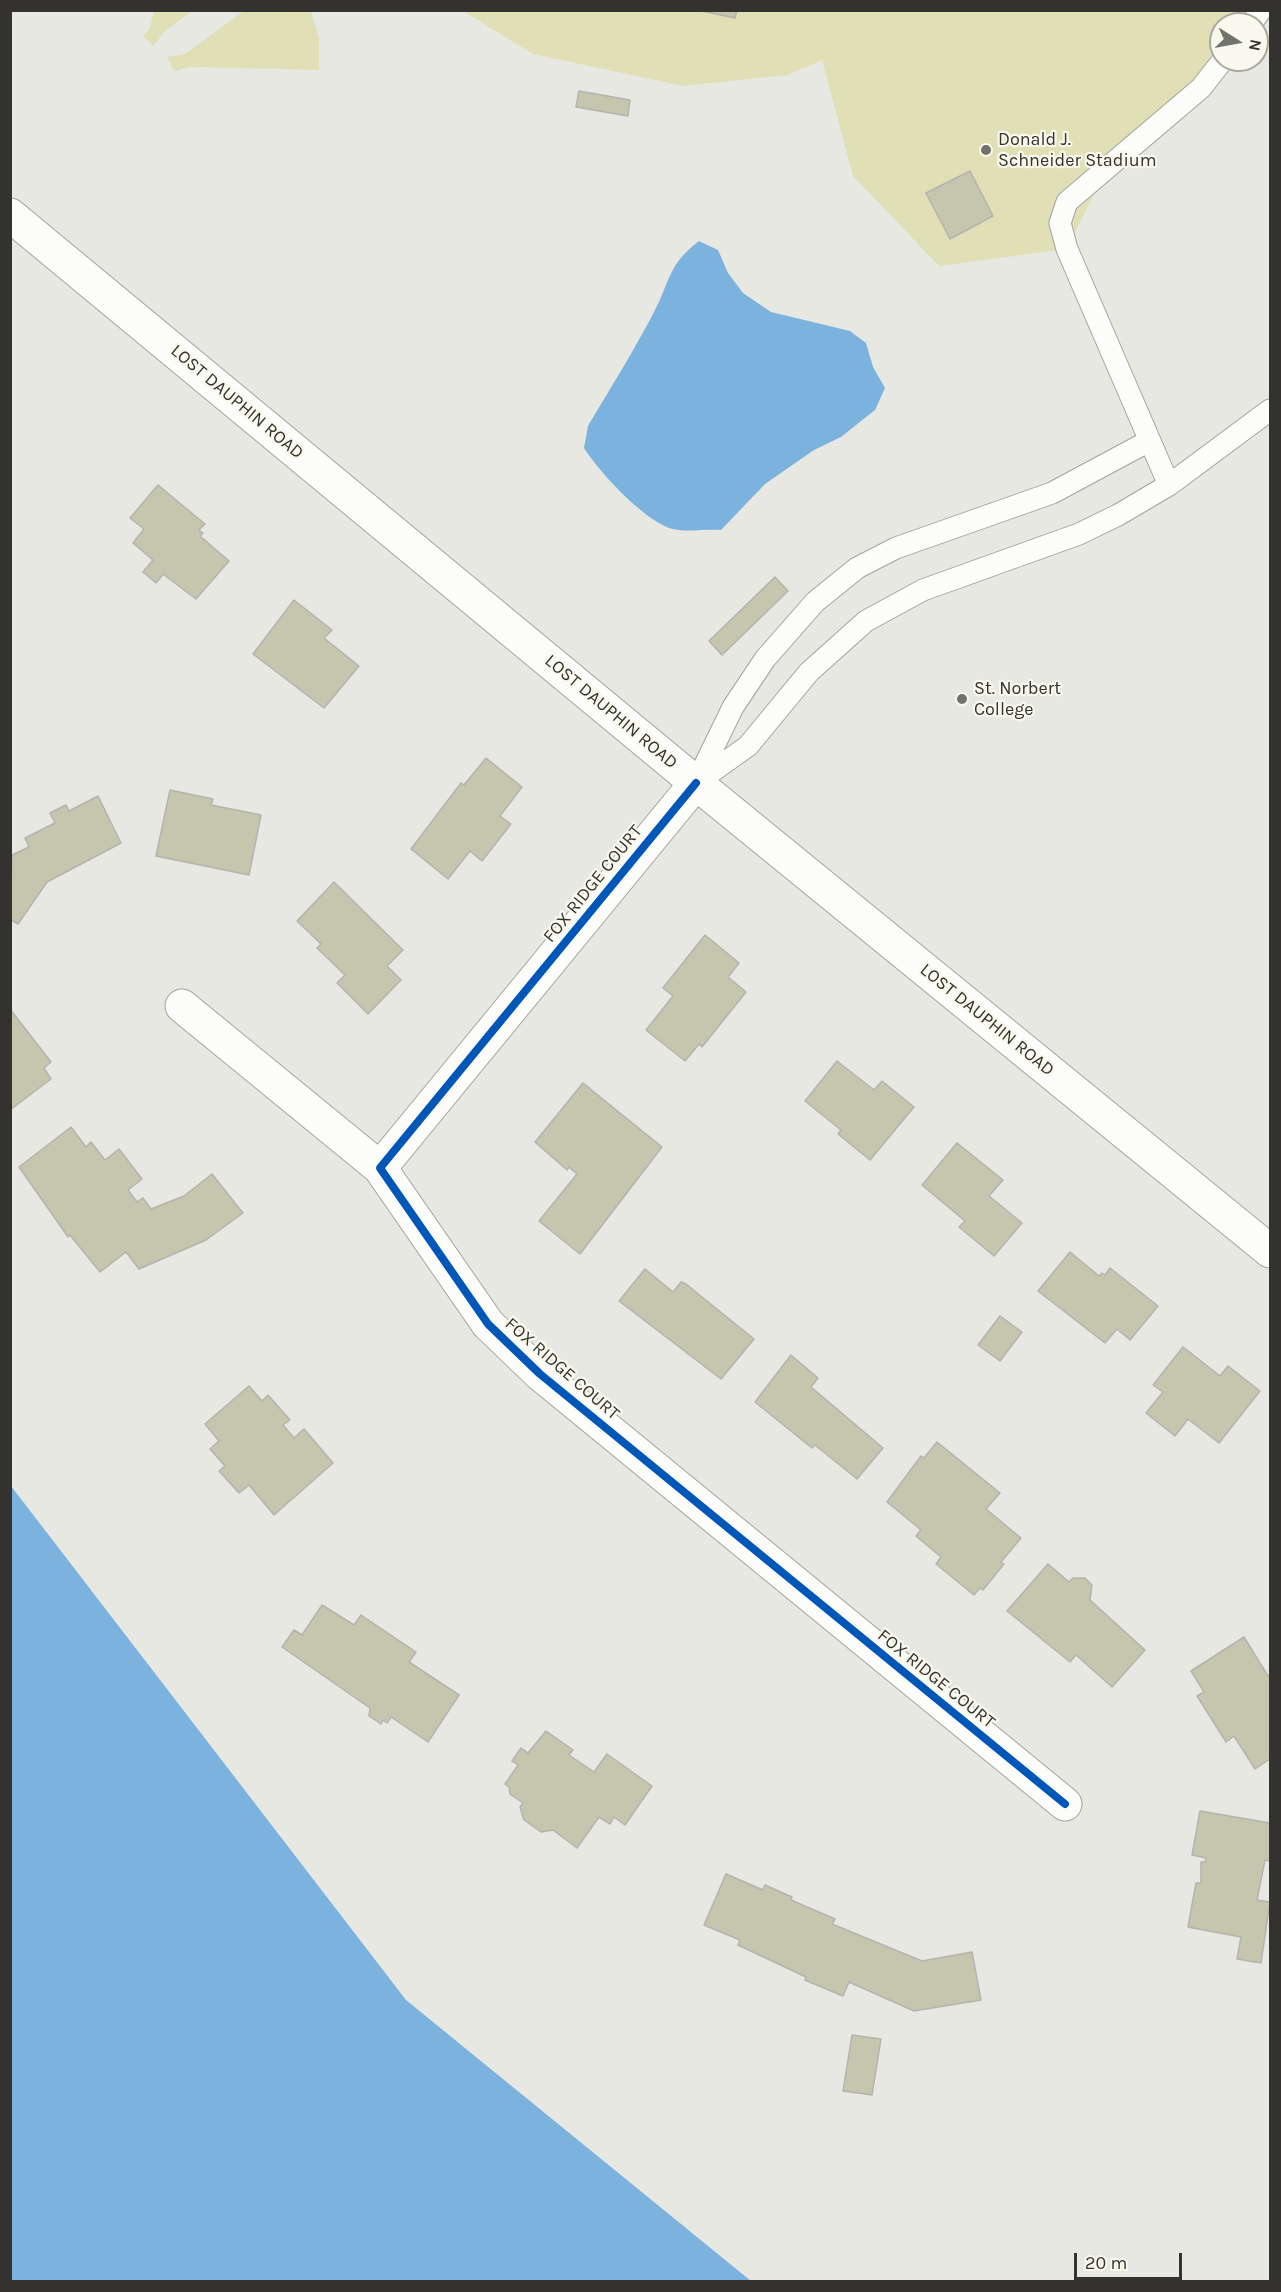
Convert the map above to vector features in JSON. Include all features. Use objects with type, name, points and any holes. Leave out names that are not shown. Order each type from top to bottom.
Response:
[{"type":"street","name":"LOST DAUPHIN ROAD","points":[[10,214],[696,783],[1270,1251]]},
{"type":"street","name":"FOX RIDGE COURT","points":[[380,1168],[696,783]]},
{"type":"street","name":"FOX RIDGE COURT","points":[[182,1006],[380,1168],[488,1324],[540,1374],[1065,1804]]},
{"type":"lane","points":[[1169,485],[1067,249],[1060,223],[1067,202],[1201,88],[1214,72]]},
{"type":"lane","points":[[696,783],[748,746],[809,672],[866,621],[923,591],[1079,534],[1118,515],[1169,485],[1270,410]]},
{"type":"lane","points":[[696,783],[733,707],[765,659],[815,602],[857,568],[896,548],[1052,493],[1149,441]]},
{"type":"shaded area","points":[[154,11],[192,11],[163,33],[154,46],[143,37],[150,28]]},
{"type":"shaded area","points":[[244,11],[311,11],[319,37],[319,70],[190,67],[174,71],[167,57],[185,54]]},
{"type":"shaded area","name":"Donald J. Schneider Stadium","points":[[463,11],[1257,11],[1209,12],[1209,70],[1107,168],[1067,249],[939,266],[853,176],[822,60],[788,75],[683,86],[533,54]]},
{"type":"water","points":[[699,241],[718,250],[728,273],[743,293],[771,312],[850,331],[866,343],[873,367],[885,388],[875,410],[841,437],[814,450],[765,484],[721,530],[681,530],[669,528],[658,522],[634,504],[600,470],[584,448],[588,426],[659,303],[675,266]]},
{"type":"water","points":[[11,1486],[406,2000],[751,2281],[11,2281]]},
{"type":"building","points":[[697,10],[737,10],[735,18]]},
{"type":"building","points":[[579,91],[630,100],[628,116],[576,107]]},
{"type":"building","points":[[970,171],[993,216],[950,239],[926,193]]},
{"type":"building","points":[[158,485],[205,524],[199,530],[203,533],[200,536],[229,561],[196,599],[163,574],[156,583],[143,572],[153,560],[133,543],[144,529],[130,518]]},
{"type":"building","points":[[775,577],[788,591],[722,655],[709,641]]},
{"type":"building","points":[[294,600],[332,630],[324,638],[359,666],[324,708],[253,654]]},
{"type":"building","points":[[486,758],[522,787],[500,816],[511,824],[482,861],[470,851],[448,879],[411,849],[461,783],[464,785]]},
{"type":"building","points":[[170,790],[213,799],[211,805],[261,815],[249,875],[156,856]]},
{"type":"building","points":[[98,796],[121,843],[47,882],[18,924],[10,919],[12,855],[29,847],[25,838],[55,823],[50,813],[66,805],[69,811]]},
{"type":"building","points":[[334,882],[403,950],[387,966],[401,980],[368,1014],[337,983],[345,975],[317,948],[321,944],[297,921]]},
{"type":"building","points":[[705,935],[739,963],[728,977],[746,992],[702,1047],[699,1044],[685,1061],[646,1030],[673,996],[663,988]]},
{"type":"building","points":[[10,1009],[51,1062],[44,1068],[51,1079],[10,1110]]},
{"type":"building","points":[[837,1061],[874,1090],[882,1081],[914,1107],[870,1160],[838,1134],[841,1130],[805,1101]]},
{"type":"building","points":[[583,1083],[662,1147],[580,1254],[539,1221],[577,1174],[569,1167],[567,1170],[535,1142]]},
{"type":"building","points":[[71,1127],[86,1147],[91,1142],[105,1160],[119,1149],[142,1179],[128,1190],[137,1202],[143,1198],[151,1209],[184,1196],[212,1174],[243,1213],[206,1240],[139,1269],[126,1252],[100,1272],[70,1235],[68,1237],[19,1167]]},
{"type":"building","points":[[957,1143],[1003,1180],[989,1196],[1022,1223],[994,1256],[959,1227],[965,1221],[922,1185]]},
{"type":"building","points":[[1070,1252],[1099,1276],[1102,1273],[1105,1275],[1110,1268],[1158,1306],[1130,1340],[1117,1329],[1105,1343],[1038,1291]]},
{"type":"building","points":[[645,1269],[673,1292],[681,1282],[686,1284],[754,1339],[721,1379],[619,1301]]},
{"type":"building","points":[[1000,1316],[1022,1332],[1000,1361],[978,1345]]},
{"type":"building","points":[[1183,1347],[1220,1376],[1228,1366],[1260,1391],[1219,1443],[1188,1419],[1175,1436],[1146,1413],[1163,1392],[1153,1385]]},
{"type":"building","points":[[791,1355],[818,1378],[811,1387],[883,1448],[857,1479],[815,1445],[812,1448],[755,1402]]},
{"type":"building","points":[[249,1386],[262,1401],[268,1395],[290,1420],[283,1425],[294,1438],[304,1429],[333,1463],[274,1515],[249,1485],[239,1493],[219,1471],[225,1466],[210,1449],[219,1441],[205,1424]]},
{"type":"building","points":[[937,1442],[1000,1493],[986,1509],[1021,1538],[1001,1562],[1004,1564],[983,1590],[980,1588],[974,1595],[936,1564],[941,1557],[916,1536],[921,1530],[887,1502],[921,1456],[924,1458]]},
{"type":"building","points":[[1048,1564],[1069,1582],[1073,1578],[1085,1578],[1092,1585],[1090,1600],[1145,1650],[1112,1687],[1076,1655],[1070,1662],[1007,1611]]},
{"type":"building","points":[[322,1605],[354,1625],[361,1615],[416,1652],[409,1662],[459,1695],[428,1742],[391,1717],[387,1723],[383,1720],[381,1724],[369,1716],[370,1708],[282,1647],[294,1630],[302,1635]]},
{"type":"building","points":[[1244,1637],[1268,1676],[1270,1674],[1270,1759],[1255,1769],[1234,1736],[1226,1742],[1197,1696],[1204,1692],[1191,1671]]},
{"type":"building","points":[[546,1731],[573,1750],[569,1755],[594,1772],[607,1754],[652,1786],[625,1825],[614,1817],[610,1824],[599,1817],[577,1848],[553,1830],[541,1832],[524,1820],[520,1807],[523,1803],[510,1794],[509,1787],[505,1784],[518,1765],[512,1761],[521,1748],[528,1753]]},
{"type":"building","points":[[1200,1811],[1270,1823],[1270,1861],[1265,1860],[1257,1900],[1270,1902],[1261,1963],[1237,1959],[1241,1937],[1188,1927],[1196,1883],[1201,1883],[1201,1862],[1205,1862],[1206,1858],[1192,1855]]},
{"type":"building","points":[[726,1874],[763,1890],[765,1885],[792,1897],[791,1900],[835,1919],[832,1924],[922,1961],[972,1952],[981,2000],[914,2011],[849,1982],[843,1996],[805,1980],[806,1977],[738,1945],[740,1940],[704,1925]]},
{"type":"building","points":[[852,2035],[881,2039],[872,2095],[843,2091]]},
{"type":"cycle path","points":[[696,783],[380,1168],[488,1324],[540,1374],[1065,1804]]},
{"type":"place","name":"Donald J. Schneider Stadium","points":[[986,150]]},
{"type":"place","name":"St. Norbert College","points":[[962,699]]}]
